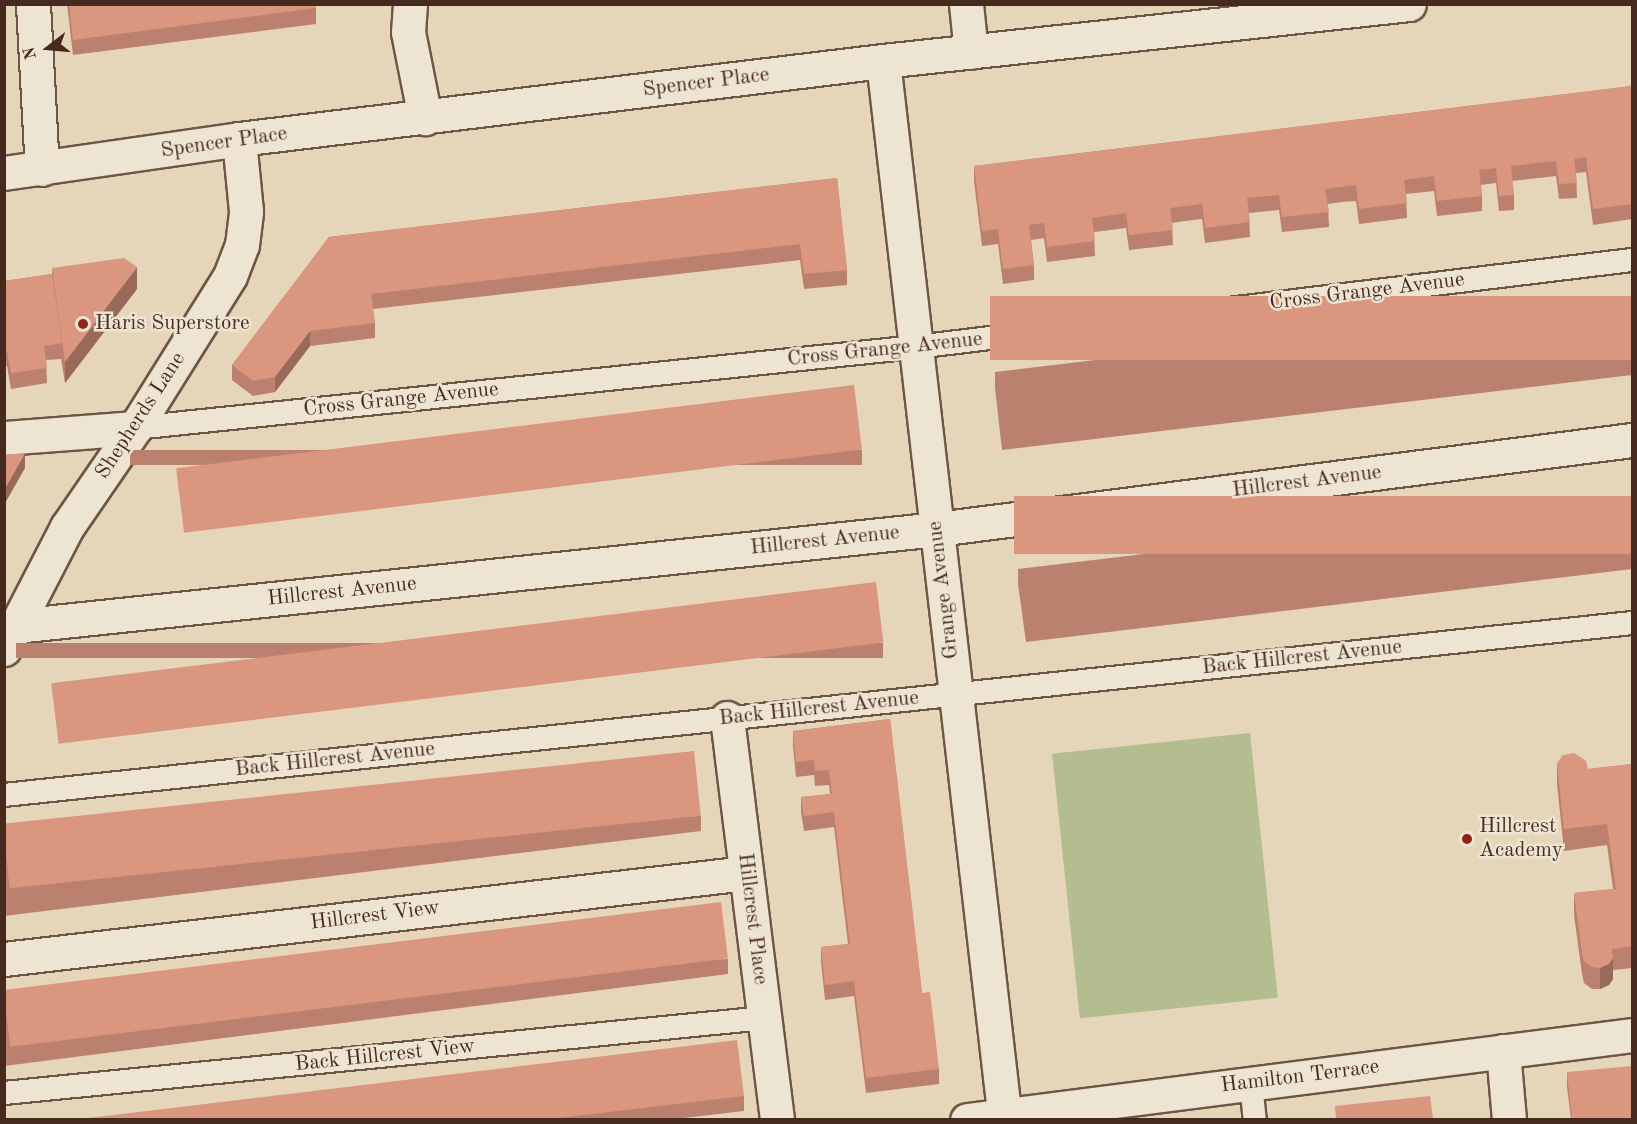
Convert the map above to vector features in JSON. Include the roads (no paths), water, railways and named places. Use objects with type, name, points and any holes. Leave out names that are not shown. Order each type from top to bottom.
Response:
[{"type":"street","points":[[33,4],[42,169]]},
{"type":"street","points":[[410,4],[408,32],[425,117]]},
{"type":"street","points":[[966,4],[971,52]]},
{"type":"street","name":"Spencer Place","points":[[4,173],[239,140],[883,61],[1409,4]]},
{"type":"street","name":"Grange Avenue","points":[[883,61],[1005,1117]]},
{"type":"street","name":"Shepherds Lane","points":[[10,637],[67,527],[135,428],[230,276],[242,245],[246,212],[239,140]]},
{"type":"street","points":[[4,438],[135,428]]},
{"type":"street","name":"Hillcrest Avenue","points":[[10,637],[937,529],[1632,440]]},
{"type":"street","name":"Hillcrest Place","points":[[727,718],[777,1119]]},
{"type":"street","name":"Hillcrest View","points":[[4,959],[746,873]]},
{"type":"street","name":"Hamilton Terrace","points":[[967,1119],[1005,1117],[1632,1035]]},
{"type":"street","points":[[1503,1051],[1509,1119]]},
{"type":"lane","name":"Cross Grange Avenue","points":[[135,428],[916,347],[1632,260]]},
{"type":"lane","name":"Back Hillcrest Avenue","points":[[4,795],[1632,623]]},
{"type":"lane","name":"Back Hillcrest View","points":[[4,1093],[765,1018]]},
{"type":"lane","points":[[1251,1084],[1255,1119]]},
{"type":"place","name":"Haris Superstore","points":[[83,324]]},
{"type":"place","name":"Hillcrest Academy","points":[[1467,839]]}]
